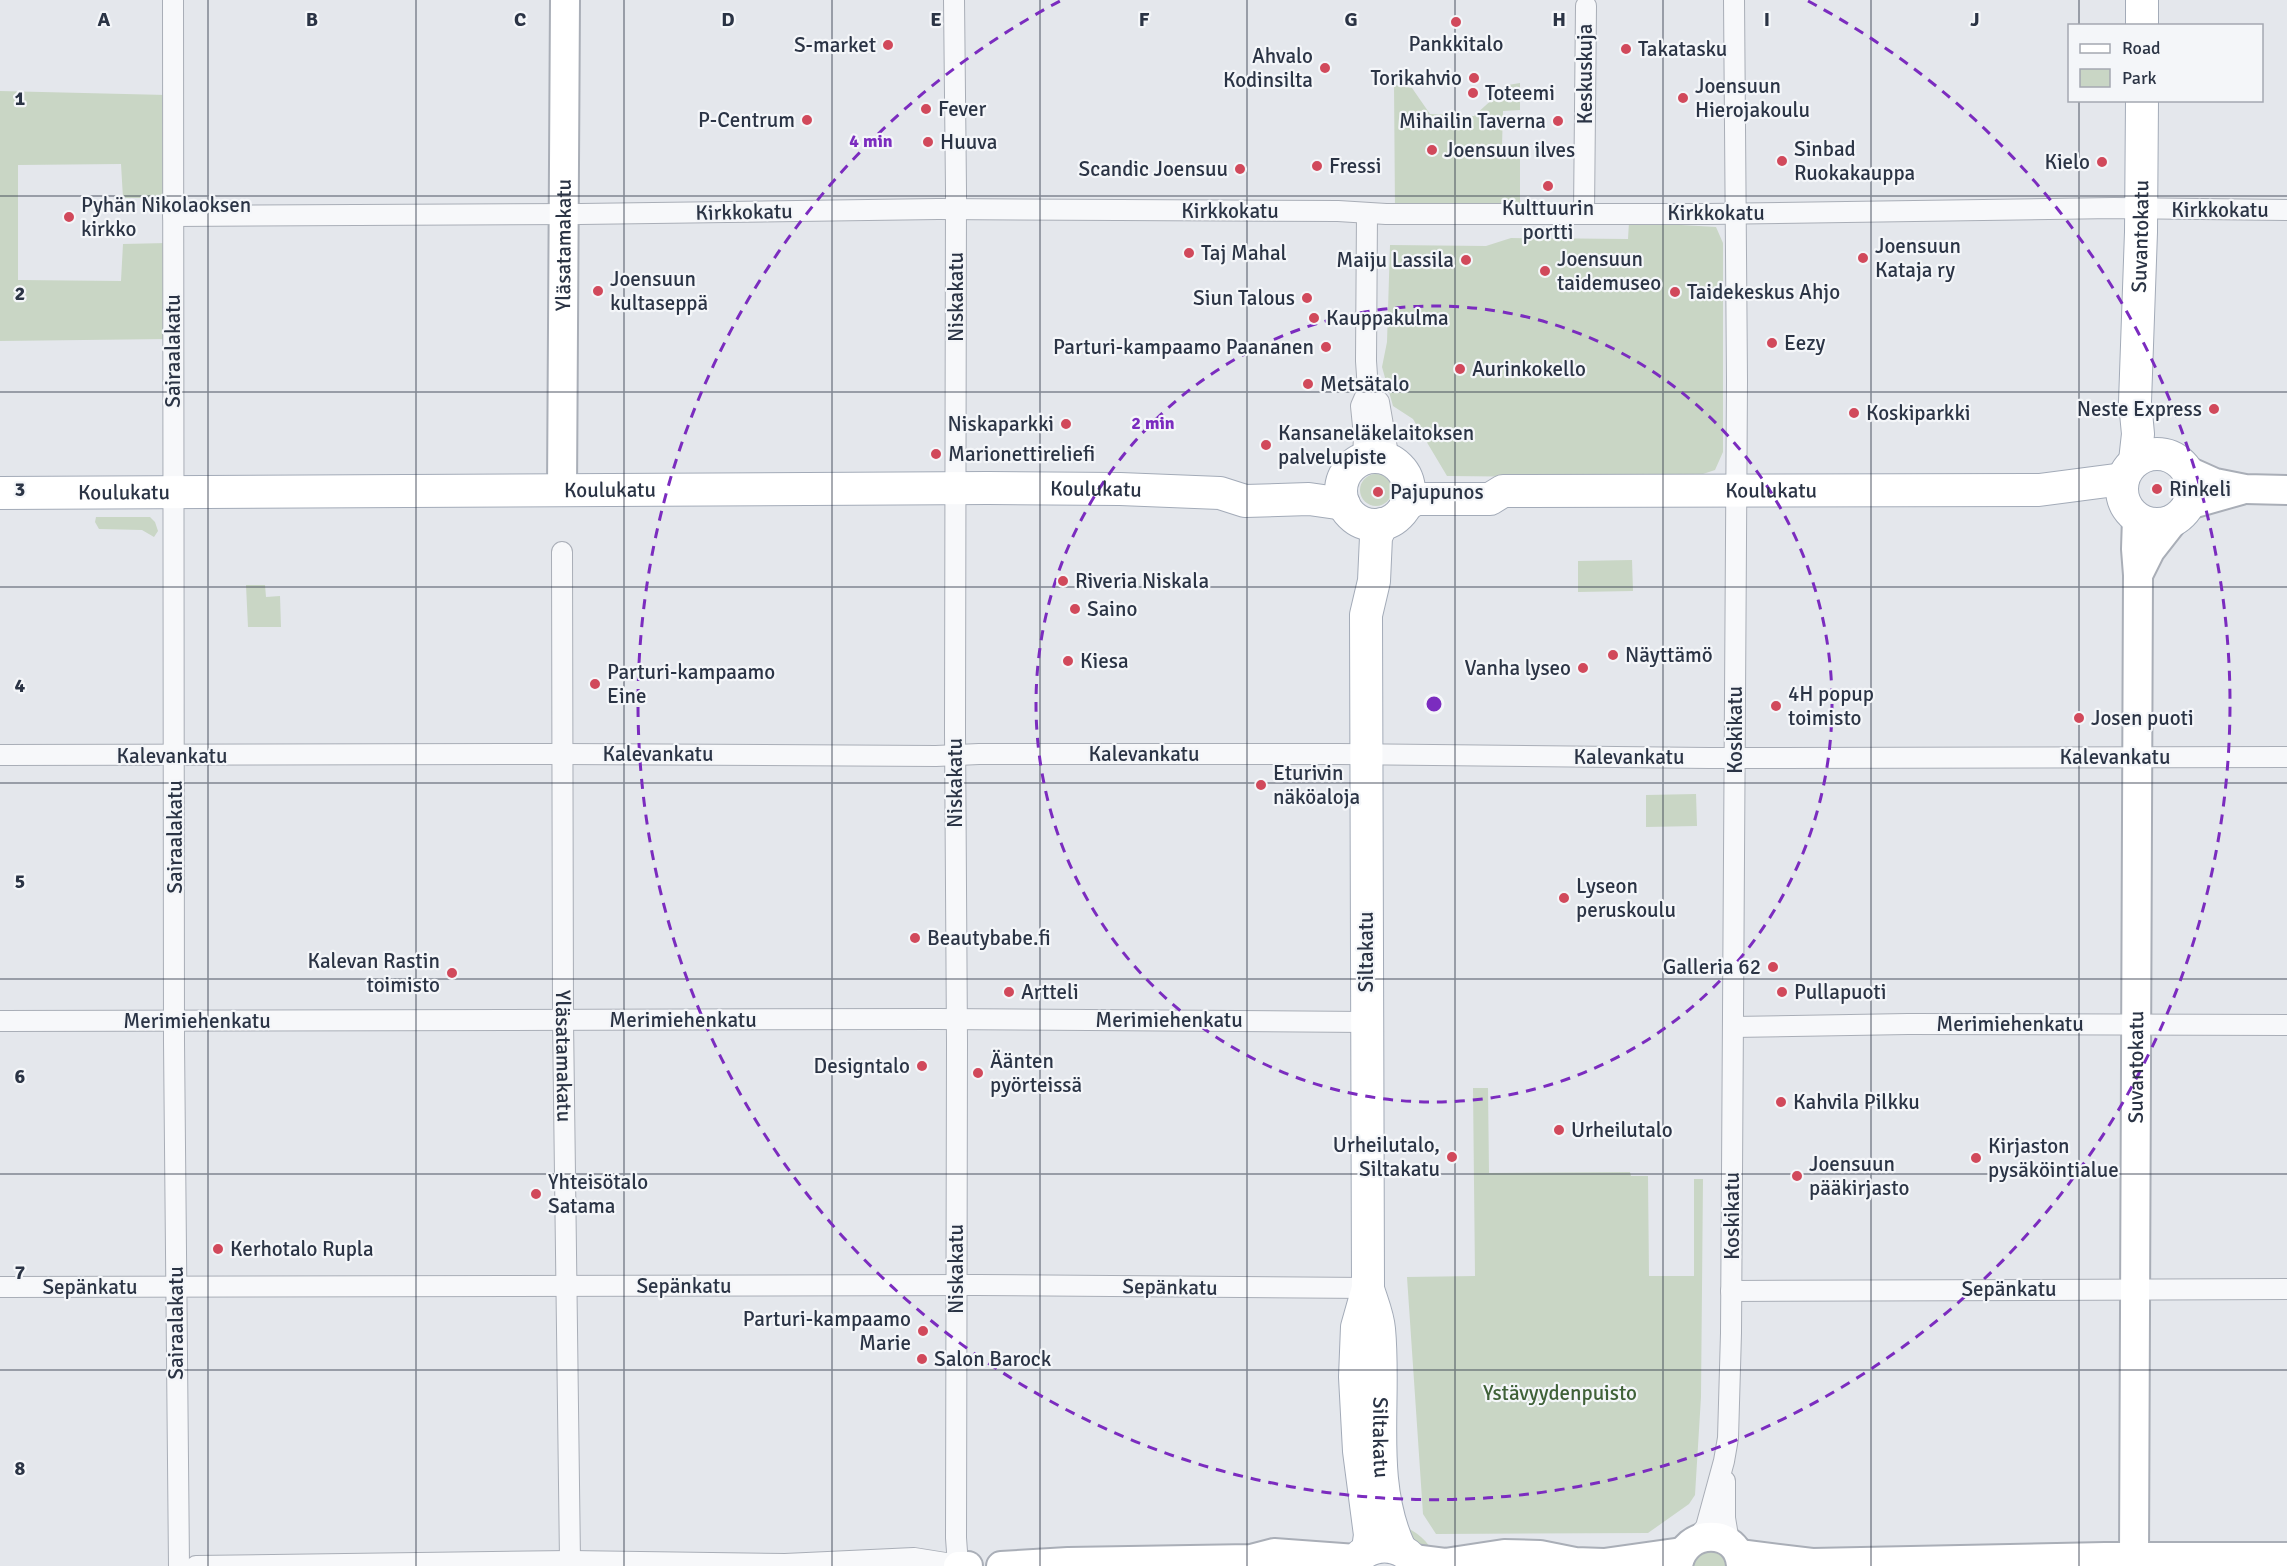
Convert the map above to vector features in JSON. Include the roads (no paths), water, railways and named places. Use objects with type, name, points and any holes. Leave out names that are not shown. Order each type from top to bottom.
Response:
[{"type":"main road","name":"Yläsatamakatu","points":[[562,491],[565,0]]},
{"type":"main road","points":[[2142,0],[2142,24]]},
{"type":"main road","name":"Suvantokatu","points":[[2134,1557],[2138,575],[2131,492],[2138,434],[2135,402],[2142,102]]},
{"type":"main road","name":"Suvantokatu","points":[[2137,373],[2151,429],[2176,462]]},
{"type":"main road","points":[[2245,489],[2182,512],[2160,524],[2152,524],[2131,492],[2150,454],[2176,462],[2215,483],[2245,489],[2287,490]]},
{"type":"main road","points":[[2176,462],[2192,483],[2182,512]]},
{"type":"main road","name":"Koulukatu","points":[[0,494],[955,488],[1120,489],[1220,493],[1245,501],[1309,499],[1428,481],[1493,483],[1503,491],[2039,490],[2131,492]]},
{"type":"main road","name":"Siltakatu","points":[[1373,490],[1376,537],[1374,581],[1366,615],[1368,1288],[1379,1327],[1379,1429],[1387,1514],[1391,1530],[1410,1558]]},
{"type":"main road","name":"Suvantokatu","points":[[2138,575],[2150,551],[2182,512]]},
{"type":"main road","name":"Siltakatu","points":[[1359,1558],[1370,1535],[1359,1451],[1355,1377],[1357,1327],[1368,1288]]},
{"type":"main road","points":[[1001,1566],[1068,1562],[1251,1558],[1274,1553],[1359,1558],[1379,1546],[1410,1558],[1445,1563],[1504,1554],[1540,1555],[1575,1562],[1611,1564],[1685,1553],[1712,1536],[1736,1554],[1806,1564],[2134,1557],[2287,1557]]},
{"type":"main road","points":[[1251,1558],[1281,1566]]},
{"type":"main road","points":[[1544,1566],[1575,1562]]},
{"type":"street","name":"Sairaalakatu","points":[[172,0],[179,1566]]},
{"type":"street","name":"Niskakatu","points":[[954,0],[956,1538],[961,1566]]},
{"type":"street","name":"Koskikatu","points":[[1734,0],[1735,757],[1731,1291],[1725,1518],[1736,1554]]},
{"type":"street","name":"Keskuskuja","points":[[1584,213],[1586,6]]},
{"type":"street","name":"Kirkkokatu","points":[[173,216],[956,209],[1366,213],[2287,210]]},
{"type":"street","name":"Siltakatu","points":[[1366,213],[1368,390],[1379,402],[1373,490]]},
{"type":"street","name":"Yläsatamakatu","points":[[562,552],[563,1021],[570,1561]]},
{"type":"street","name":"Kalevankatu","points":[[0,755],[2287,757]]},
{"type":"street","name":"Merimiehenkatu","points":[[0,1021],[957,1019],[1366,1022]]},
{"type":"street","name":"Merimiehenkatu","points":[[1733,1027],[1908,1024],[2287,1025]]},
{"type":"street","name":"Sepänkatu","points":[[0,1287],[1368,1288]]},
{"type":"street","name":"Sepänkatu","points":[[1731,1291],[2287,1289]]},
{"type":"street","name":"Koskikatu","points":[[1685,1553],[1706,1527],[1725,1461]]},
{"type":"street","points":[[196,1566],[570,1561],[785,1563],[914,1558],[961,1566]]},
{"type":"place","name":"Pankkitalo","points":[[1456,22]]},
{"type":"place","name":"S-market","points":[[888,45]]},
{"type":"place","name":"Takatasku","points":[[1626,49]]},
{"type":"place","name":"Ahvalo Kodinsilta","points":[[1325,68]]},
{"type":"place","name":"Torikahvio","points":[[1474,78]]},
{"type":"place","name":"Toteemi","points":[[1473,93]]},
{"type":"place","name":"Joensuun Hierojakoulu","points":[[1683,98]]},
{"type":"place","name":"Fever","points":[[926,109]]},
{"type":"place","name":"P-Centrum","points":[[807,120]]},
{"type":"place","name":"Mihailin Taverna","points":[[1558,121]]},
{"type":"place","name":"Huuva","points":[[928,142]]},
{"type":"place","name":"Joensuun ilves","points":[[1432,150]]},
{"type":"place","name":"Sinbad Ruokakauppa","points":[[1782,161]]},
{"type":"place","name":"Kielo","points":[[2102,162]]},
{"type":"place","name":"Fressi","points":[[1317,166]]},
{"type":"place","name":"Scandic Joensuu","points":[[1240,169]]},
{"type":"place","name":"Kulttuurin portti","points":[[1548,186]]},
{"type":"place","name":"Pyhän Nikolaoksen kirkko","points":[[69,217]]},
{"type":"place","name":"Taj Mahal","points":[[1189,253]]},
{"type":"place","name":"Joensuun Kataja ry","points":[[1863,258]]},
{"type":"place","name":"Maiju Lassila","points":[[1466,260]]},
{"type":"place","name":"Joensuun taidemuseo","points":[[1545,271]]},
{"type":"place","name":"Joensuun kultaseppä","points":[[598,291]]},
{"type":"place","name":"Taidekeskus Ahjo","points":[[1675,292]]},
{"type":"place","name":"Siun Talous","points":[[1307,298]]},
{"type":"place","name":"Kauppakulma","points":[[1314,318]]},
{"type":"place","name":"Eezy","points":[[1772,343]]},
{"type":"place","name":"Parturi-kampaamo Paananen","points":[[1326,347]]},
{"type":"place","name":"Aurinkokello","points":[[1460,369]]},
{"type":"place","name":"Metsätalo","points":[[1308,384]]},
{"type":"place","name":"Neste Express","points":[[2214,409]]},
{"type":"place","name":"Koskiparkki","points":[[1854,413]]},
{"type":"place","name":"Niskaparkki","points":[[1066,424]]},
{"type":"place","name":"Kansaneläkelaitoksen palvelupiste","points":[[1266,445]]},
{"type":"place","name":"Marionettireliefi","points":[[936,454]]},
{"type":"place","name":"Rinkeli","points":[[2157,489]]},
{"type":"place","name":"Pajupunos","points":[[1378,492]]},
{"type":"place","name":"Riveria Niskala","points":[[1063,581]]},
{"type":"place","name":"Saino","points":[[1075,609]]},
{"type":"place","name":"Näyttämö","points":[[1613,655]]},
{"type":"place","name":"Kiesa","points":[[1068,661]]},
{"type":"place","name":"Vanha lyseo","points":[[1583,668]]},
{"type":"place","name":"Parturi-kampaamo Eine","points":[[595,684]]},
{"type":"place","name":"4H popup toimisto","points":[[1776,706]]},
{"type":"place","name":"Josen puoti","points":[[2079,718]]},
{"type":"place","name":"Eturivin näköaloja","points":[[1261,785]]},
{"type":"place","name":"Lyseon peruskoulu","points":[[1564,898]]},
{"type":"place","name":"Beautybabe.fi","points":[[915,938]]},
{"type":"place","name":"Galleria 62","points":[[1773,967]]},
{"type":"place","name":"Kalevan Rastin toimisto","points":[[452,973]]},
{"type":"place","name":"Artteli","points":[[1009,992]]},
{"type":"place","name":"Pullapuoti","points":[[1782,992]]},
{"type":"place","name":"Designtalo","points":[[922,1066]]},
{"type":"place","name":"Äänten pyörteissä","points":[[978,1073]]},
{"type":"place","name":"Kahvila Pilkku","points":[[1781,1102]]},
{"type":"place","name":"Urheilutalo","points":[[1559,1130]]},
{"type":"place","name":"Urheilutalo, Siltakatu","points":[[1452,1157]]},
{"type":"place","name":"Kirjaston pysäköintialue","points":[[1976,1158]]},
{"type":"place","name":"Joensuun pääkirjasto","points":[[1797,1176]]},
{"type":"place","name":"Yhteisötalo Satama","points":[[536,1194]]},
{"type":"place","name":"Kerhotalo Rupla","points":[[218,1249]]},
{"type":"place","name":"Parturi-kampaamo Marie","points":[[923,1331]]},
{"type":"place","name":"Salon Barock","points":[[922,1359]]},
{"type":"park label","name":"Ystävyydenpuisto","points":[[1560,1393]]}]
